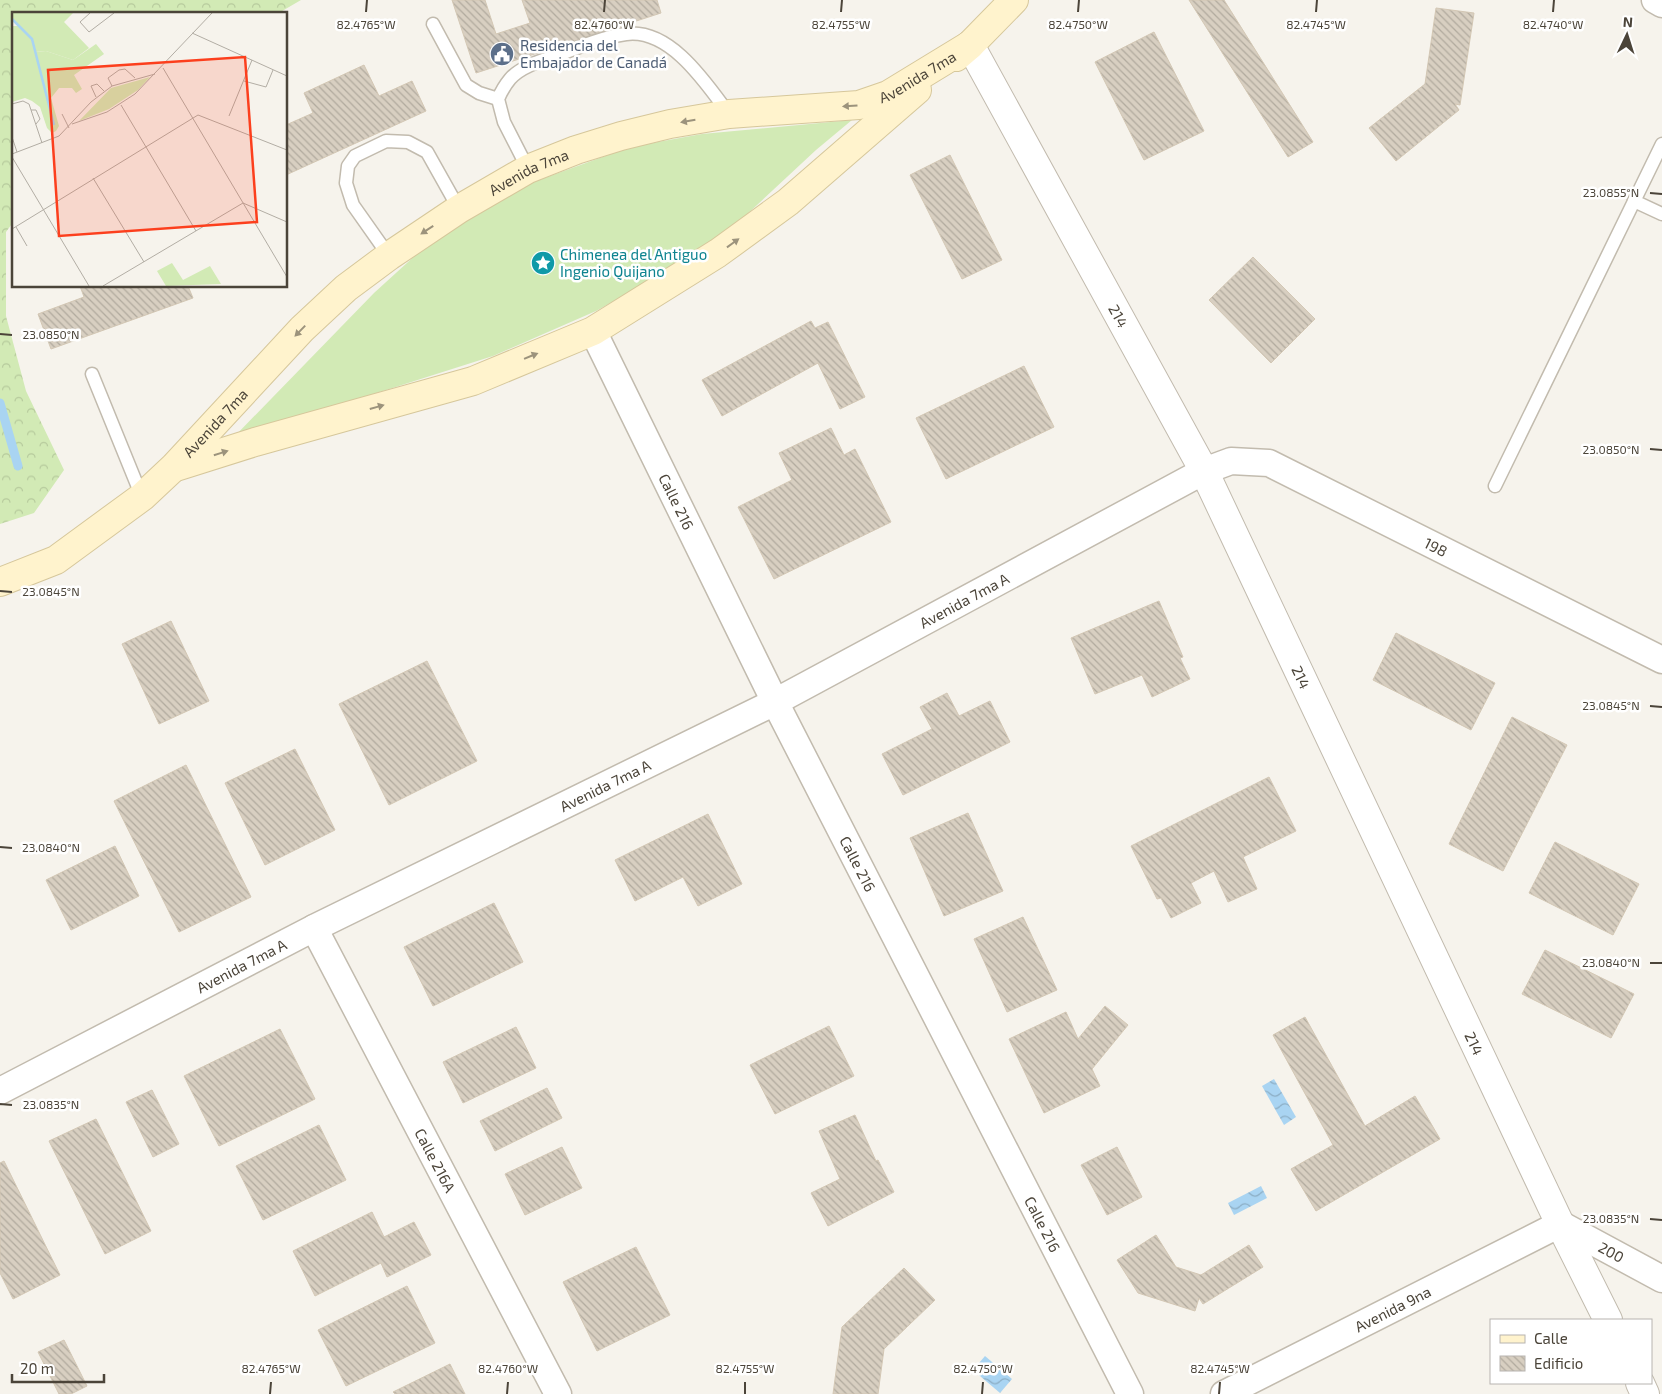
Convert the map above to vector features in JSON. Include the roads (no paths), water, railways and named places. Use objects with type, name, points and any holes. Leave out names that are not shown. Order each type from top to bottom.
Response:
[{"type":"main road","name":"Avenida 7ma","points":[[174,467],[473,380],[593,331],[718,254],[788,202],[970,45],[1014,0]]},
{"type":"main road","name":"Avenida 7ma","points":[[0,582],[56,560],[142,498],[174,467],[302,328],[346,288],[389,256],[459,209],[528,169],[576,150],[670,124],[729,114],[859,105],[888,95],[970,45]]},
{"type":"street","points":[[1655,0],[1662,4]]},
{"type":"street","name":"214","points":[[970,45],[1204,471],[1560,1224],[1608,1319]]},
{"type":"street","name":"Calle 216","points":[[593,331],[775,702],[1130,1394]]},
{"type":"street","name":"198","points":[[1204,471],[1231,461],[1269,463],[1662,660]]},
{"type":"street","name":"Avenida 7ma A","points":[[0,1091],[314,928],[775,702],[1204,471]]},
{"type":"street","name":"Calle 216A","points":[[314,928],[558,1394]]},
{"type":"street","name":"200","points":[[1560,1224],[1662,1279]]},
{"type":"street","name":"Avenida 9na","points":[[1224,1394],[1560,1224]]},
{"type":"lane","points":[[433,24],[466,85],[479,93],[498,98]]},
{"type":"lane","points":[[528,169],[504,122],[498,98],[510,78],[530,65],[597,40],[628,34],[650,36],[676,52],[699,73],[729,114]]},
{"type":"lane","points":[[389,256],[353,205],[346,183],[348,166],[355,156],[386,141],[408,142],[426,152],[459,209]]},
{"type":"lane","points":[[1495,486],[1662,144]]},
{"type":"lane","points":[[1634,201],[1662,214]]},
{"type":"lane","points":[[92,374],[142,498]]},
{"type":"water","points":[[1274,1079],[1296,1117],[1284,1125],[1262,1086]]},
{"type":"water","points":[[1261,1186],[1267,1198],[1234,1215],[1228,1203]]},
{"type":"water","points":[[985,1356],[1012,1379],[1000,1393],[973,1370]]},
{"type":"waterway","points":[[0,403],[18,466]]},
{"type":"place","name":"Residencia del Embajador de Canadá","points":[[502,54]]},
{"type":"place","name":"Chimenea del Antiguo Ingenio Quijano","points":[[543,263]]}]
